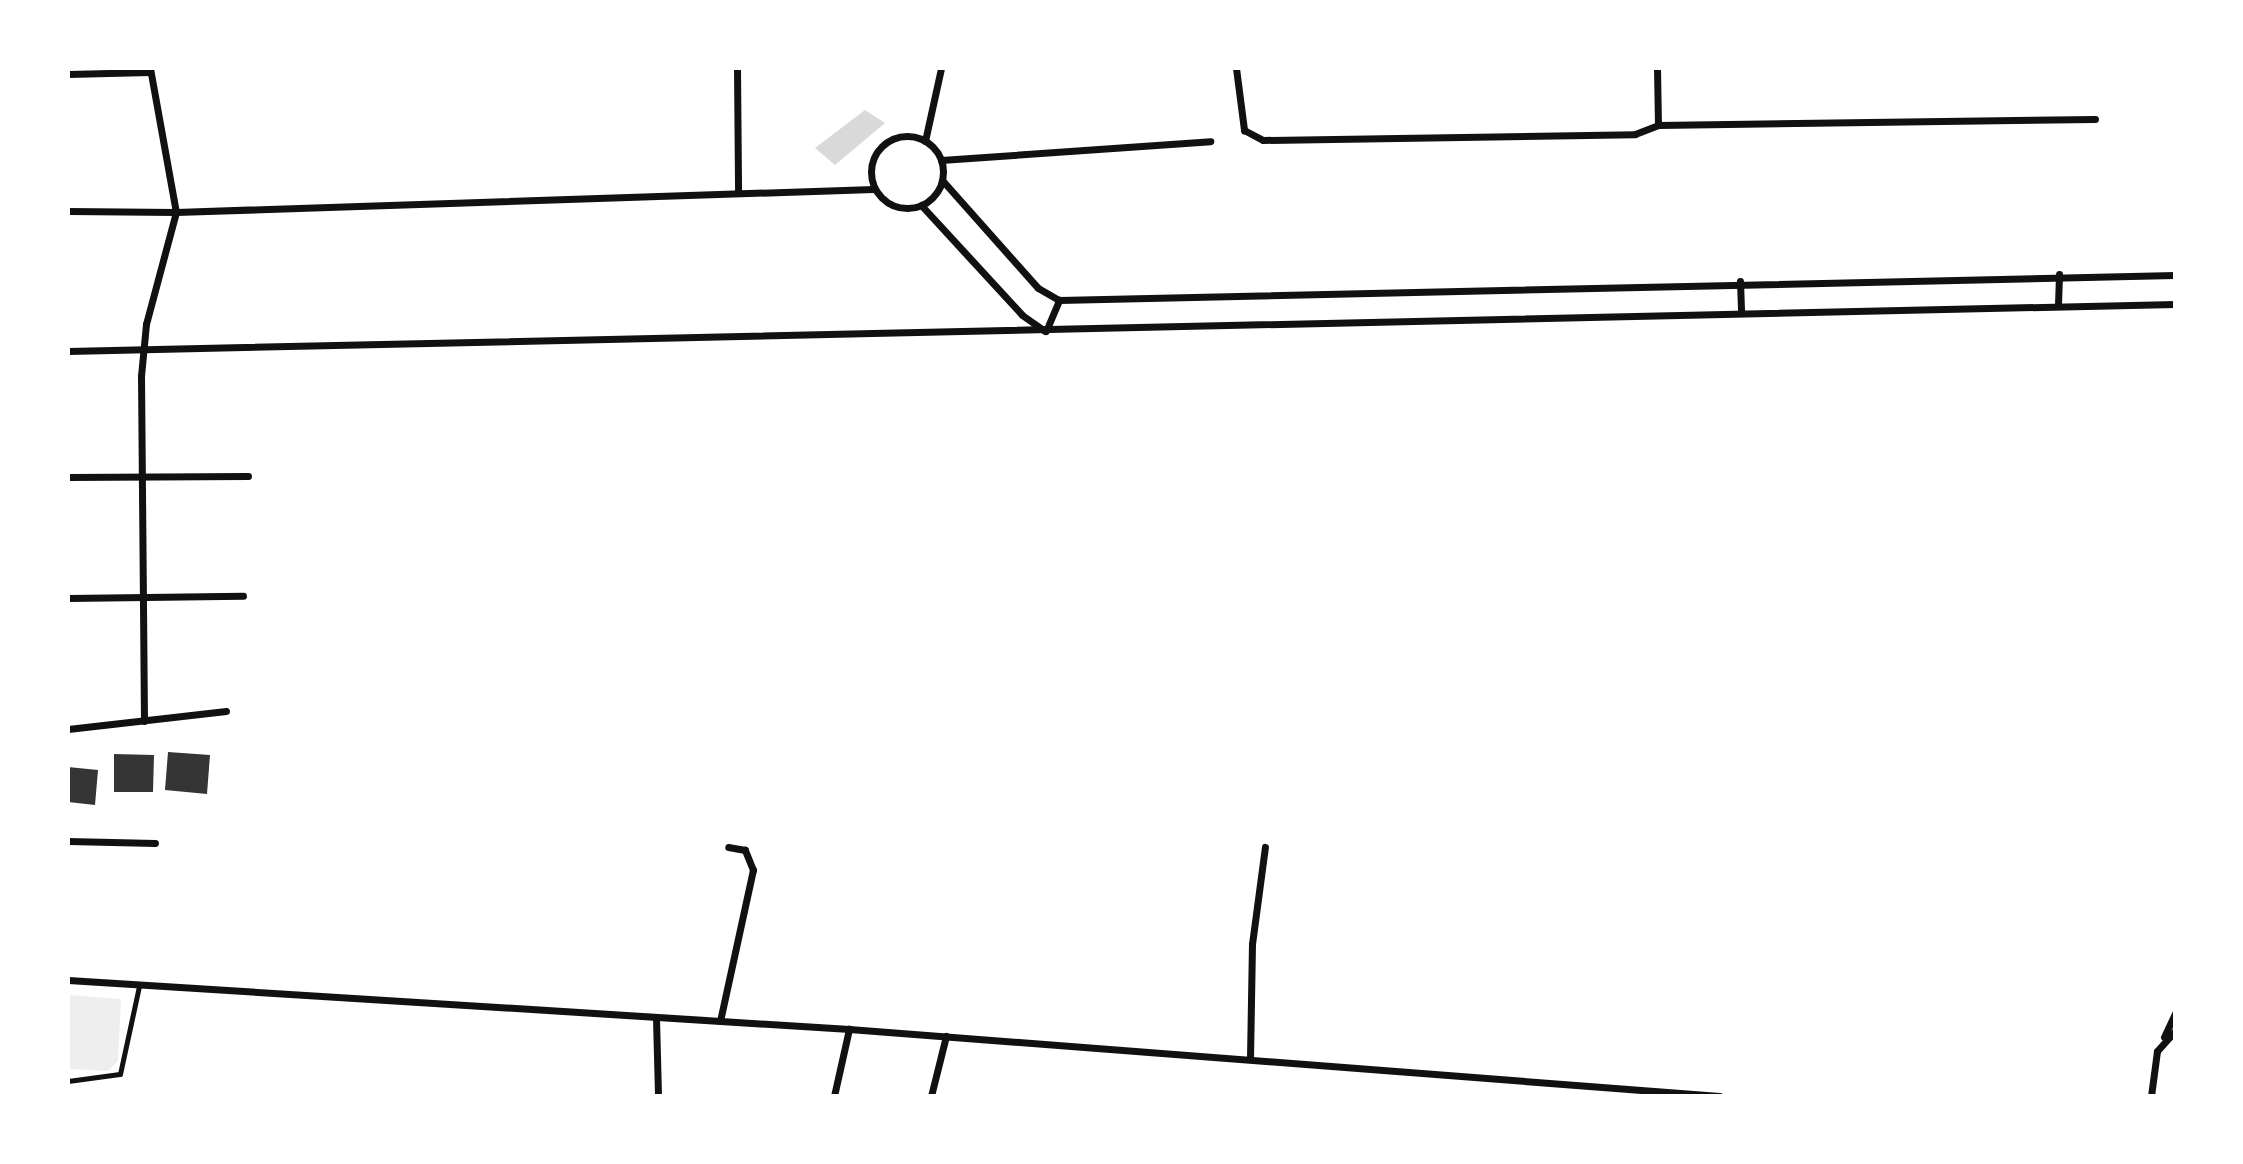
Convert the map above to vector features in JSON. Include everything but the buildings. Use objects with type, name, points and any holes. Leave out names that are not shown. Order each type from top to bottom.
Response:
[{"type":"street","points":[[737,68],[738,193]]},
{"type":"street","points":[[925,141],[941,68]]},
{"type":"street","points":[[1236,68],[1244,130],[1263,141],[1635,134],[1658,125],[2095,119]]},
{"type":"street","points":[[1657,68],[1658,125]]},
{"type":"street","points":[[68,74],[150,70],[176,212],[143,349],[144,721]]},
{"type":"street","points":[[1046,331],[1022,315],[921,205],[891,205],[874,189],[871,166],[881,146],[902,136],[925,141],[941,160],[942,180],[1038,288],[1059,300],[1740,281],[2175,275]]},
{"type":"street","points":[[941,160],[1210,141]]},
{"type":"street","points":[[921,205],[942,180]]},
{"type":"street","points":[[68,211],[176,212],[874,189]]},
{"type":"street","points":[[2058,304],[2059,275]]},
{"type":"street","points":[[1740,281],[1741,312]]},
{"type":"street","points":[[1046,331],[1059,300]]},
{"type":"street","points":[[68,351],[1046,331],[2058,304],[2175,304]]},
{"type":"street","points":[[68,477],[248,476]]},
{"type":"street","points":[[68,598],[243,596]]},
{"type":"street","points":[[68,729],[226,711]]},
{"type":"street","points":[[68,841],[155,843]]},
{"type":"street","points":[[720,1021],[753,870],[745,850],[728,847]]},
{"type":"street","points":[[1250,1058],[1252,944],[1265,847]]},
{"type":"street","points":[[68,981],[849,1029],[1719,1096]]},
{"type":"street","points":[[2151,1096],[2160,1044],[2175,1013]]},
{"type":"street","points":[[656,1018],[658,1096]]},
{"type":"street","points":[[834,1096],[849,1029]]},
{"type":"street","points":[[2160,1044],[2175,1031]]},
{"type":"street","points":[[931,1096],[946,1036]]},
{"type":"lane","points":[[68,1081],[120,1074],[139,986]]},
{"type":"shaded area","points":[[865,110],[885,123],[835,165],[815,148]]},
{"type":"shaded area","points":[[68,995],[121,999],[118,1061],[108,1071],[68,1069]]}]
